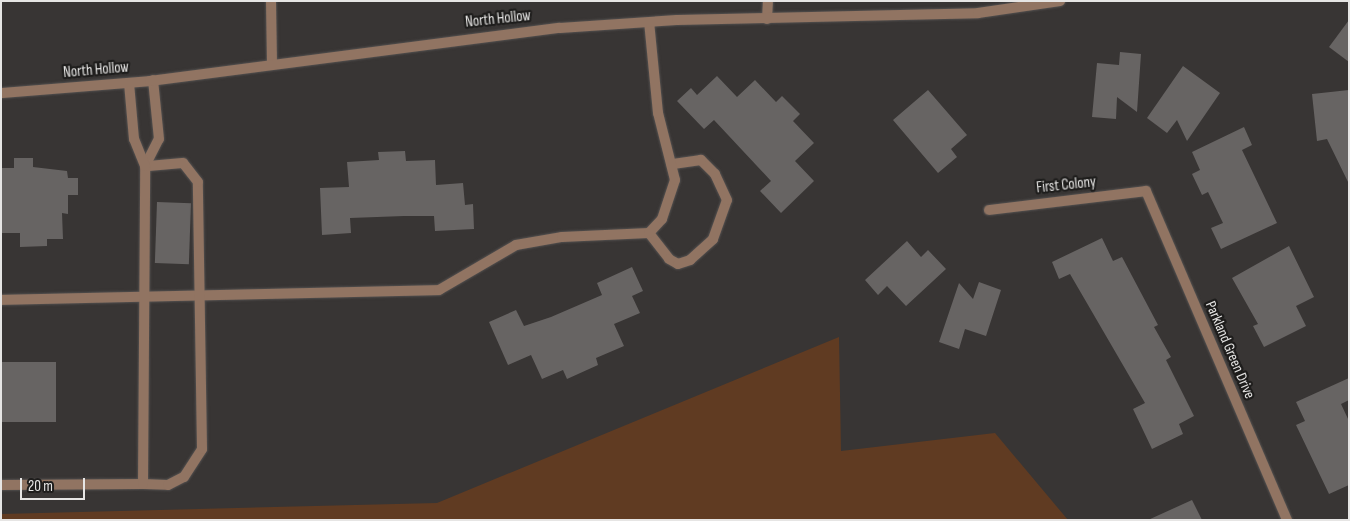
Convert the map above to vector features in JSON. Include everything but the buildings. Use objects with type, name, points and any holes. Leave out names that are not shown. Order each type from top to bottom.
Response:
[{"type":"street","points":[[271,1],[272,65]]},
{"type":"street","points":[[767,19],[768,1]]},
{"type":"street","name":"North Hollow","points":[[1,93],[152,80],[451,39],[649,22],[978,13],[1060,1]]},
{"type":"street","points":[[1,300],[142,300],[439,290],[516,245],[562,237],[649,233],[662,219],[675,180],[658,113],[649,22]]},
{"type":"street","points":[[145,166],[159,139],[152,80]]},
{"type":"street","points":[[129,82],[134,139],[145,166],[142,300],[143,484]]},
{"type":"street","points":[[649,233],[669,259],[678,264],[690,260],[713,239],[727,200],[715,174],[701,160],[671,164]]},
{"type":"street","points":[[1,485],[168,485],[184,477],[202,449],[194,173],[183,163],[145,166]]},
{"type":"street","name":"First Colony","points":[[989,210],[1146,192]]},
{"type":"street","name":"Parkland Green Drive","points":[[1146,192],[1287,520]]},
{"type":"shaded area","points":[[839,337],[841,451],[995,433],[1068,520],[1,520],[1,514],[437,503]]}]
